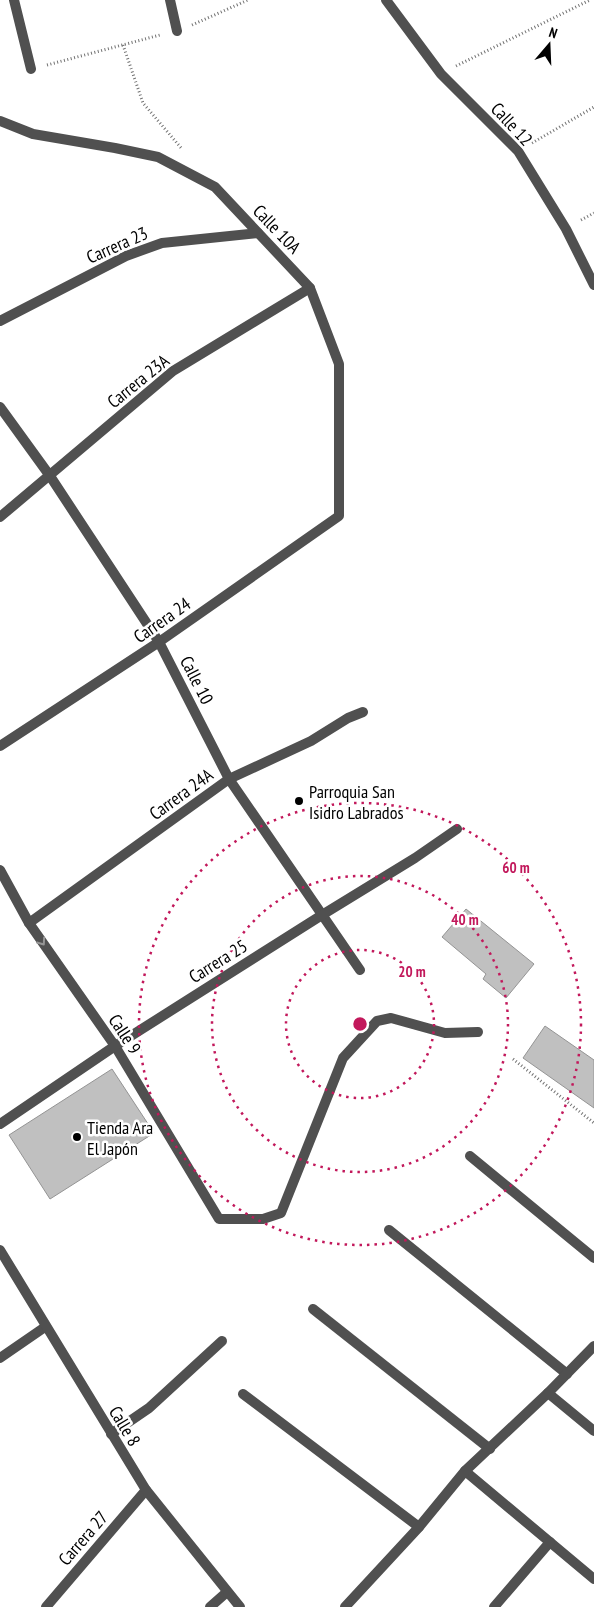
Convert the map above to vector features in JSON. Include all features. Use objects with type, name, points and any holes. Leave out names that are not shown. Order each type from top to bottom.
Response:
[{"type":"street","points":[[14,0],[31,69]]},
{"type":"street","points":[[170,0],[177,31]]},
{"type":"street","name":"Calle 12","points":[[386,0],[441,74],[518,151],[566,228],[594,285]]},
{"type":"street","name":"Calle 10A","points":[[0,121],[33,134],[158,157],[215,187],[310,288],[339,364],[339,516]]},
{"type":"street","name":"Carrera 23","points":[[0,321],[126,256],[162,243],[258,233]]},
{"type":"street","name":"Carrera 23A","points":[[0,517],[173,371],[310,288]]},
{"type":"street","name":"Calle 10","points":[[0,407],[50,476],[159,642],[229,779],[360,970]]},
{"type":"street","name":"Carrera 24","points":[[0,746],[159,642],[339,516]]},
{"type":"street","name":"Carrera 24A","points":[[29,923],[229,779],[311,741],[348,718],[363,712]]},
{"type":"street","name":"Carrera 25","points":[[0,1124],[115,1046],[415,858],[457,829]]},
{"type":"street","name":"Calle 9","points":[[0,870],[29,923],[115,1046],[219,1219],[262,1219],[281,1213],[343,1058],[377,1021],[391,1018],[445,1033],[478,1032]]},
{"type":"street","points":[[470,1156],[594,1258]]},
{"type":"street","points":[[389,1230],[567,1374]]},
{"type":"street","name":"Calle 8","points":[[0,1250],[45,1327],[146,1490],[240,1607]]},
{"type":"street","points":[[314,1310],[490,1449]]},
{"type":"street","points":[[0,1358],[45,1327]]},
{"type":"street","points":[[111,1434],[149,1408],[222,1341]]},
{"type":"street","points":[[344,1607],[419,1528],[466,1472],[594,1346]]},
{"type":"street","points":[[548,1393],[594,1431]]},
{"type":"street","points":[[243,1394],[419,1528]]},
{"type":"street","points":[[466,1472],[594,1580]]},
{"type":"street","name":"Carrera 27","points":[[46,1607],[146,1490]]},
{"type":"street","points":[[494,1607],[550,1542]]},
{"type":"street","points":[[210,1607],[227,1592]]},
{"type":"path","points":[[31,69],[177,31],[248,0]]},
{"type":"path","points":[[441,74],[590,0]]},
{"type":"path","points":[[123,45],[143,103],[185,152]]},
{"type":"path","points":[[518,151],[594,107]]},
{"type":"path","points":[[513,1059],[594,1123]]},
{"type":"building","points":[[466,909],[534,964],[506,998],[483,979],[486,974],[442,937]]},
{"type":"building","points":[[545,1026],[594,1060],[594,1108],[523,1058]]},
{"type":"building","points":[[112,1069],[154,1133],[50,1199],[9,1135]]},
{"type":"place","name":"Parroquia San Isidro Labrados","points":[[299,801]]},
{"type":"place","name":"Tienda Ara El Japón","points":[[77,1137]]}]
